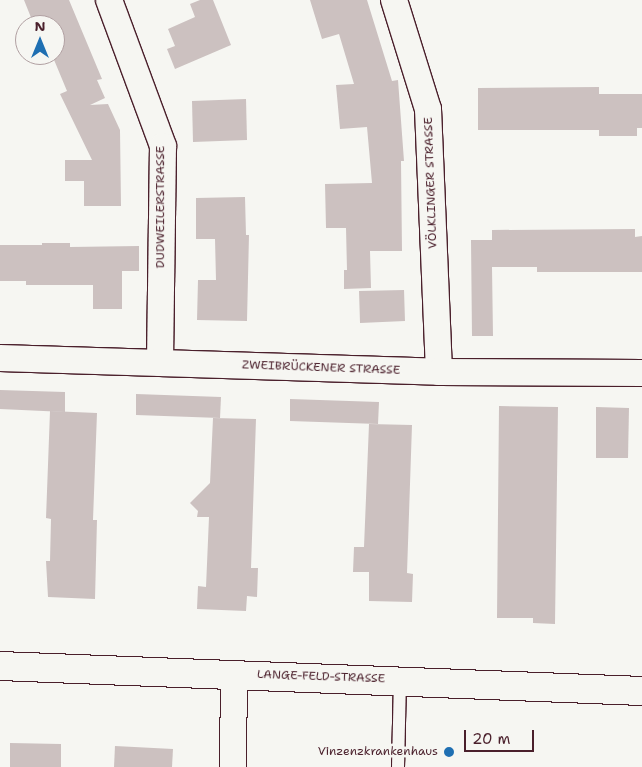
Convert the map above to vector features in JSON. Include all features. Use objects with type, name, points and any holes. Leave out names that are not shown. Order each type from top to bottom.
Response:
[{"type":"street","name":"DUDWEILERSTRASSE","points":[[109,0],[163,146],[160,363]]},
{"type":"street","name":"VÖLKLINGER STRASSE","points":[[394,0],[428,109],[439,372]]},
{"type":"street","name":"ZWEIBRÜCKENER STRASSE","points":[[0,358],[439,372],[642,374]]},
{"type":"street","name":"LANGE-FELD-STRASSE","points":[[0,666],[400,680],[642,691]]},
{"type":"street","points":[[233,767],[234,674]]},
{"type":"lane","points":[[398,767],[400,680]]},
{"type":"building","points":[[24,0],[69,0],[102,79],[97,80],[105,98],[90,105],[108,104],[120,130],[121,206],[84,206],[84,181],[65,181],[65,160],[92,160],[60,94],[67,91],[56,65],[65,65],[65,15],[30,15]]},
{"type":"building","points":[[200,0],[213,0],[231,45],[175,69],[167,49],[175,46],[168,29],[195,17],[190,4]]},
{"type":"building","points":[[310,0],[367,0],[392,81],[398,80],[404,161],[401,161],[402,251],[370,251],[371,288],[344,289],[344,270],[347,270],[346,228],[326,228],[325,184],[372,183],[367,127],[340,129],[336,85],[354,84],[339,34],[322,39]]},
{"type":"building","points":[[599,87],[599,94],[642,94],[642,128],[637,128],[637,136],[599,136],[599,130],[478,130],[478,88]]},
{"type":"building","points":[[246,99],[247,140],[193,142],[192,101]]},
{"type":"building","points":[[245,197],[246,235],[249,235],[247,321],[197,320],[198,280],[216,280],[215,239],[196,239],[196,198]]},
{"type":"building","points":[[635,229],[635,237],[642,236],[642,272],[537,272],[537,267],[492,267],[493,336],[472,336],[471,240],[492,240],[492,230]]},
{"type":"building","points":[[42,243],[70,243],[70,247],[139,246],[139,271],[122,271],[122,309],[93,309],[93,285],[26,285],[26,281],[0,281],[0,245],[42,245]]},
{"type":"building","points":[[404,290],[405,321],[360,323],[359,291]]},
{"type":"building","points":[[0,390],[65,392],[65,412],[0,409]]},
{"type":"building","points":[[136,394],[221,397],[220,418],[136,415]]},
{"type":"building","points":[[290,399],[379,402],[378,424],[290,421]]},
{"type":"building","points":[[499,406],[558,407],[555,624],[533,623],[533,618],[497,618]]},
{"type":"building","points":[[596,407],[629,408],[628,458],[596,458]]},
{"type":"building","points":[[50,411],[97,413],[93,520],[97,520],[95,599],[48,597],[46,561],[50,561],[51,519],[46,518]]},
{"type":"building","points":[[213,418],[256,419],[251,568],[258,568],[257,597],[247,596],[246,611],[197,609],[198,586],[206,587],[209,517],[197,517],[198,511],[190,503],[210,483]]},
{"type":"building","points":[[369,424],[412,425],[407,573],[413,574],[412,602],[369,601],[369,572],[353,572],[354,547],[364,547]]},
{"type":"building","points":[[10,743],[61,744],[61,767],[10,767]]},
{"type":"building","points":[[115,746],[173,749],[172,767],[114,767]]},
{"type":"place","name":"Vinzenzkrankenhaus","points":[[449,752]]}]
